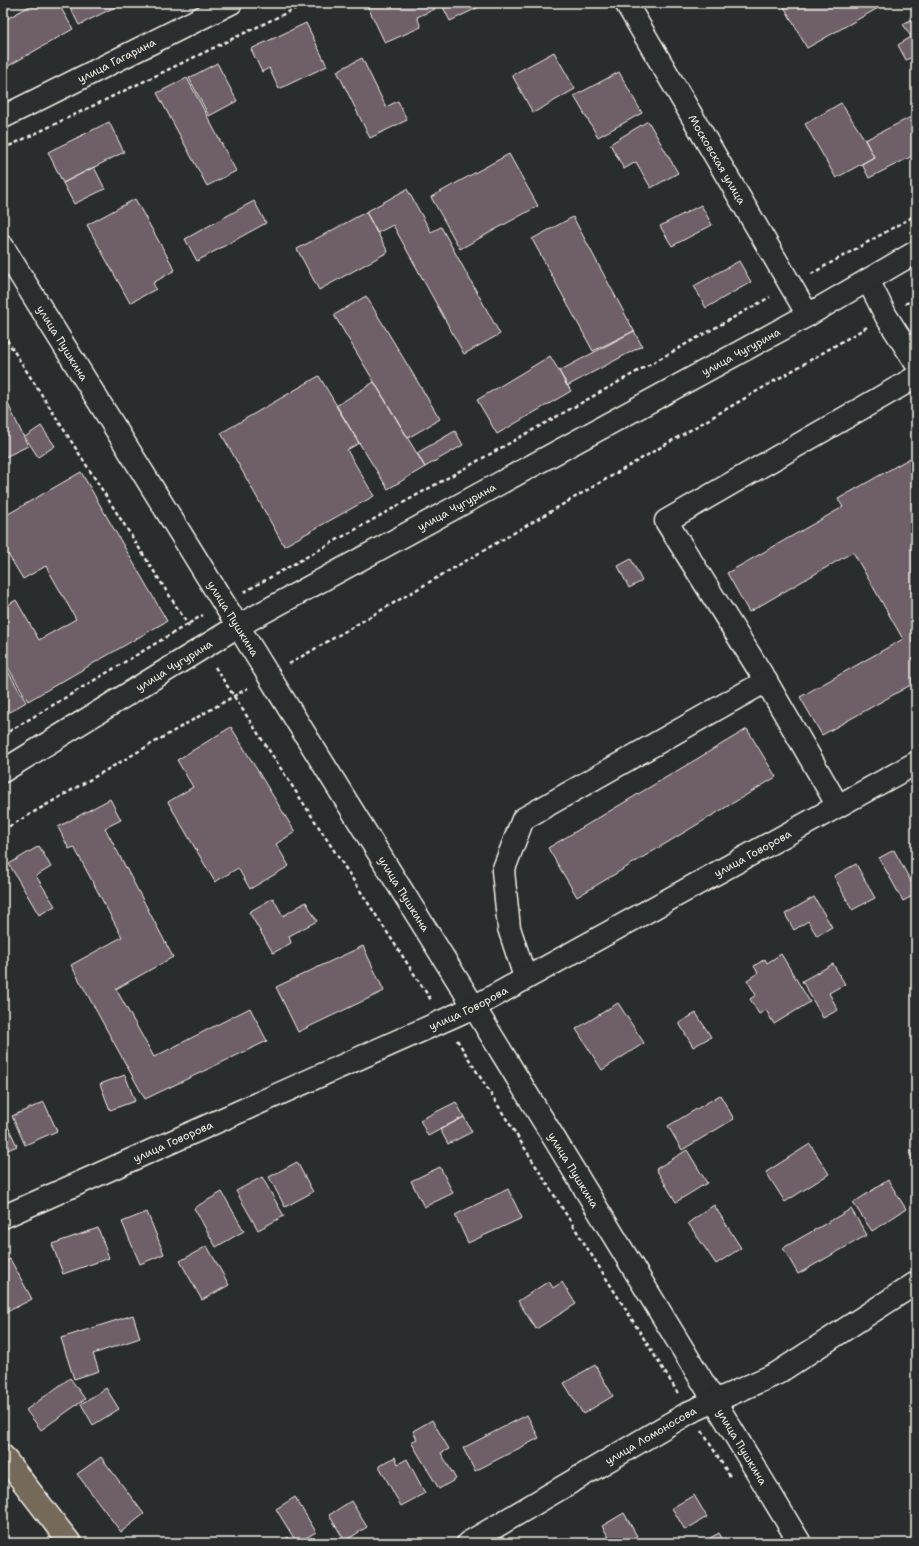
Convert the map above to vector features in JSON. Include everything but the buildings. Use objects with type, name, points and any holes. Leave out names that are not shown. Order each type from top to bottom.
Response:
[{"type":"main road","points":[[7,1468],[70,1543]]},
{"type":"street","name":"улица Гагарина","points":[[3,117],[231,3]]},
{"type":"street","name":"Московская улица","points":[[626,3],[808,315]]},
{"type":"street","name":"улица Пушкина","points":[[3,247],[474,1006],[716,1402],[800,1543]]},
{"type":"street","name":"улица Чугурина","points":[[3,771],[238,626],[808,315],[916,252]]},
{"type":"street","points":[[868,280],[886,316],[916,363]]},
{"type":"street","points":[[838,806],[766,681],[666,521],[916,377]]},
{"type":"street","points":[[525,977],[509,928],[503,871],[523,819],[766,681]]},
{"type":"street","name":"улица Говорова","points":[[3,1217],[474,1006],[916,763]]},
{"type":"street","name":"улица Ломоносова","points":[[468,1543],[690,1412],[716,1402],[776,1374],[916,1283]]},
{"type":"path","points":[[3,149],[307,3]]},
{"type":"path","points":[[3,735],[187,623],[916,215]]},
{"type":"path","points":[[3,830],[234,697],[916,298]]},
{"type":"path","points":[[3,334],[234,697],[444,1020],[734,1484]]}]
